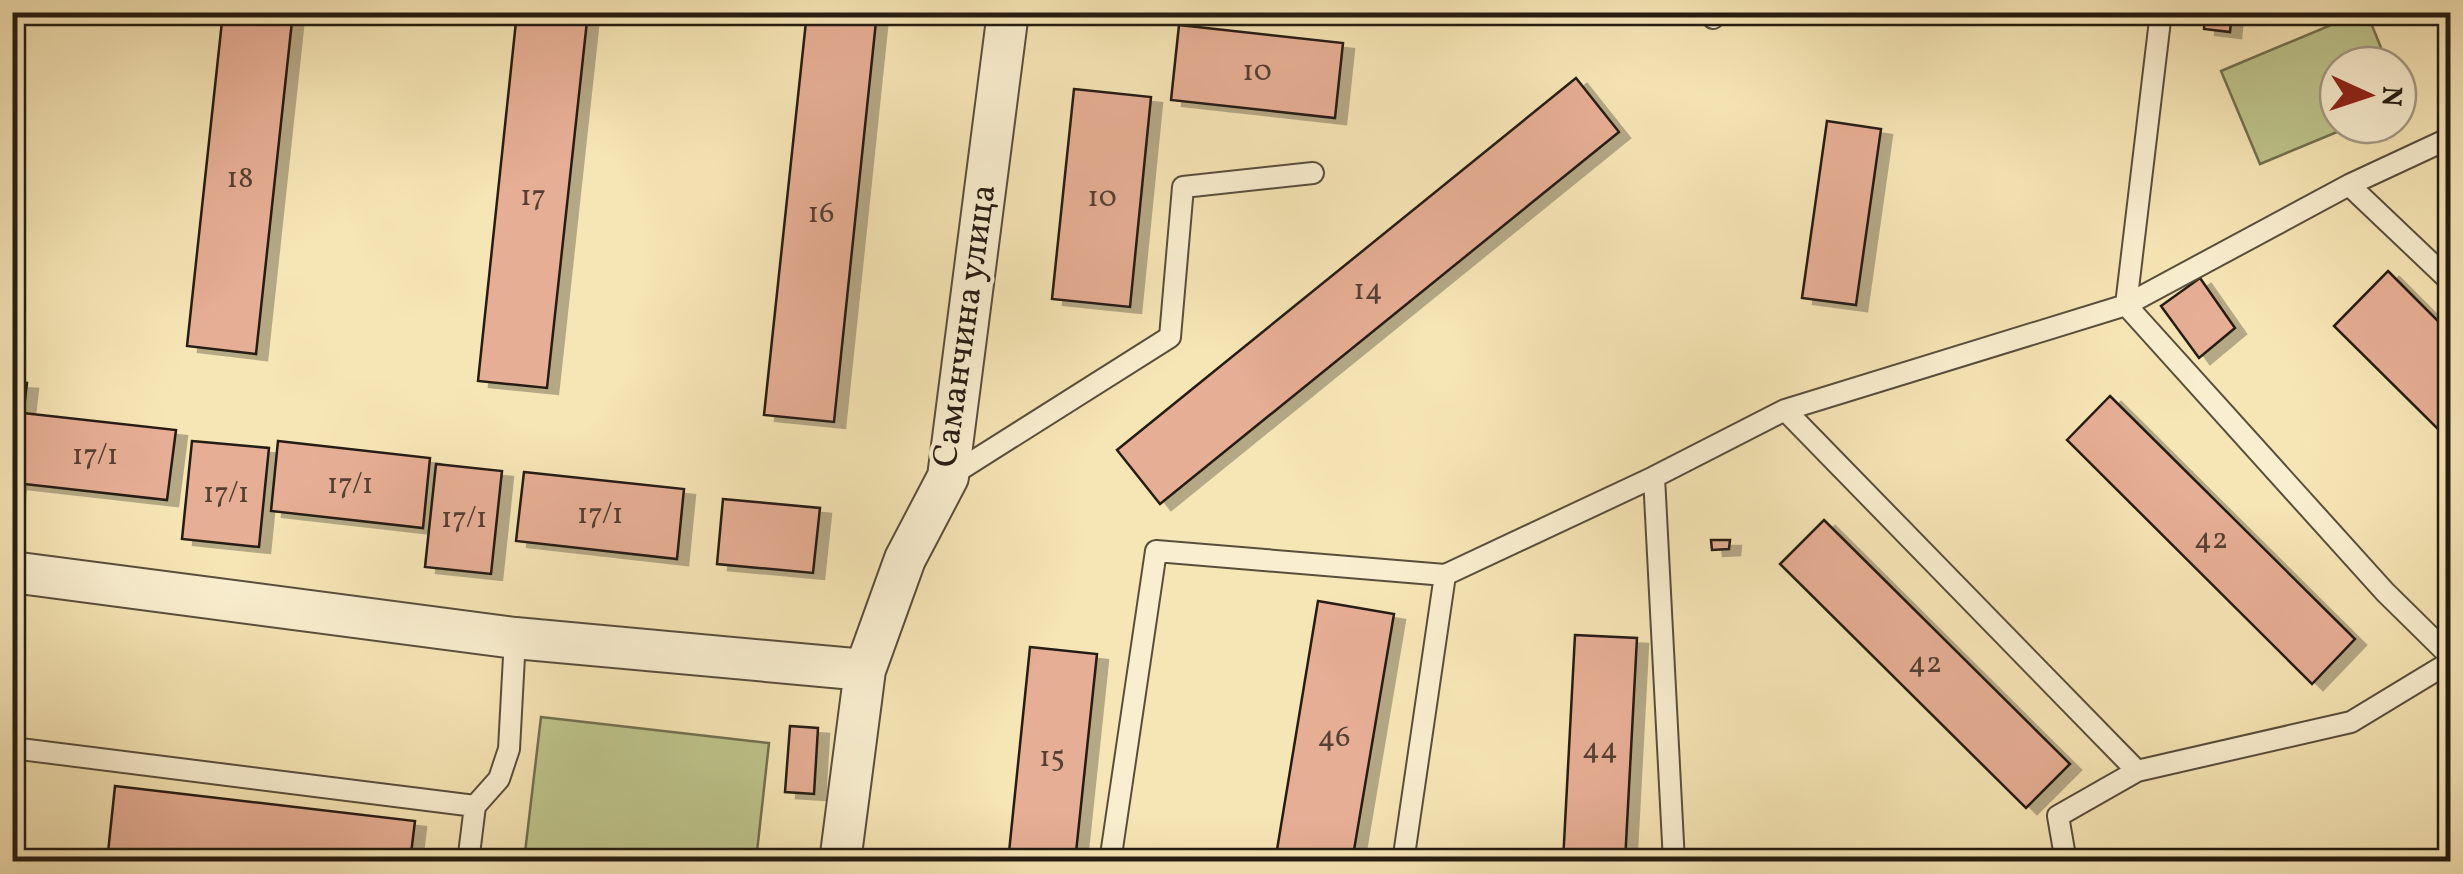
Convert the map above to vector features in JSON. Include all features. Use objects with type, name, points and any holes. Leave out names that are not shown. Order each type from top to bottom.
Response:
[{"type":"street","name":"Саманчина улица","points":[[840,862],[865,670],[904,559],[948,478],[1008,12]]},
{"type":"street","points":[[12,572],[514,638],[865,670]]},
{"type":"lane","points":[[2066,862],[2058,816],[2137,771],[2351,722],[2450,659],[2126,305],[2161,12]]},
{"type":"lane","points":[[1110,862],[1156,551],[1445,575],[1654,477],[1785,410],[2126,305],[2349,185],[2450,138]]},
{"type":"lane","points":[[948,478],[1170,337],[1183,188],[1313,174]]},
{"type":"lane","points":[[2349,185],[2450,281]]},
{"type":"lane","points":[[1785,410],[2137,771]]},
{"type":"lane","points":[[1654,477],[1674,862]]},
{"type":"lane","points":[[1403,862],[1445,575]]},
{"type":"lane","points":[[468,862],[475,806],[499,780],[510,749],[514,638]]},
{"type":"lane","points":[[12,748],[475,806]]},
{"type":"green space","points":[[2362,12],[2367,13],[2380,45],[2318,45],[2318,140],[2260,164],[2221,71]]},
{"type":"green space","points":[[541,717],[769,743],[756,861],[524,861]]},
{"type":"building","points":[[223,12],[293,12],[256,354],[187,346]]},
{"type":"building","points":[[517,12],[588,12],[547,388],[478,381]]},
{"type":"building","points":[[807,12],[877,12],[834,422],[764,415]]},
{"type":"building","points":[[2205,12],[2232,12],[2230,32],[2204,29]]},
{"type":"building","points":[[1179,25],[1343,43],[1335,118],[1171,100]]},
{"type":"building","points":[[1576,78],[1619,132],[1160,504],[1117,450]]},
{"type":"building","points":[[1074,89],[1151,97],[1130,307],[1052,299]]},
{"type":"building","points":[[1827,121],[1881,129],[1856,305],[1802,298]]},
{"type":"building","points":[[2388,271],[2450,333],[2450,441],[2334,326]]},
{"type":"building","points":[[2200,278],[2235,328],[2199,358],[2161,306]]},
{"type":"building","points":[[12,382],[27,383],[12,507]]},
{"type":"building","points":[[2110,396],[2355,639],[2312,684],[2067,440]]},
{"type":"building","points":[[23,413],[176,430],[167,500],[15,483]]},
{"type":"building","points":[[192,441],[269,448],[259,547],[182,539]]},
{"type":"building","points":[[278,441],[430,458],[423,528],[271,511]]},
{"type":"building","points":[[436,464],[502,471],[491,574],[425,567]]},
{"type":"building","points":[[524,472],[684,489],[677,559],[516,541]]},
{"type":"building","points":[[723,499],[820,508],[813,573],[717,564]]},
{"type":"building","points":[[1824,520],[2070,764],[2026,808],[1780,564]]},
{"type":"building","points":[[1711,540],[1730,540],[1729,549],[1712,550]]},
{"type":"building","points":[[1318,601],[1394,614],[1352,862],[1275,862]]},
{"type":"building","points":[[1575,635],[1637,638],[1625,862],[1563,862]]},
{"type":"building","points":[[1030,647],[1097,654],[1075,862],[1008,862]]},
{"type":"building","points":[[790,726],[818,728],[814,794],[785,792]]},
{"type":"building","points":[[115,786],[415,821],[410,862],[107,862]]}]
